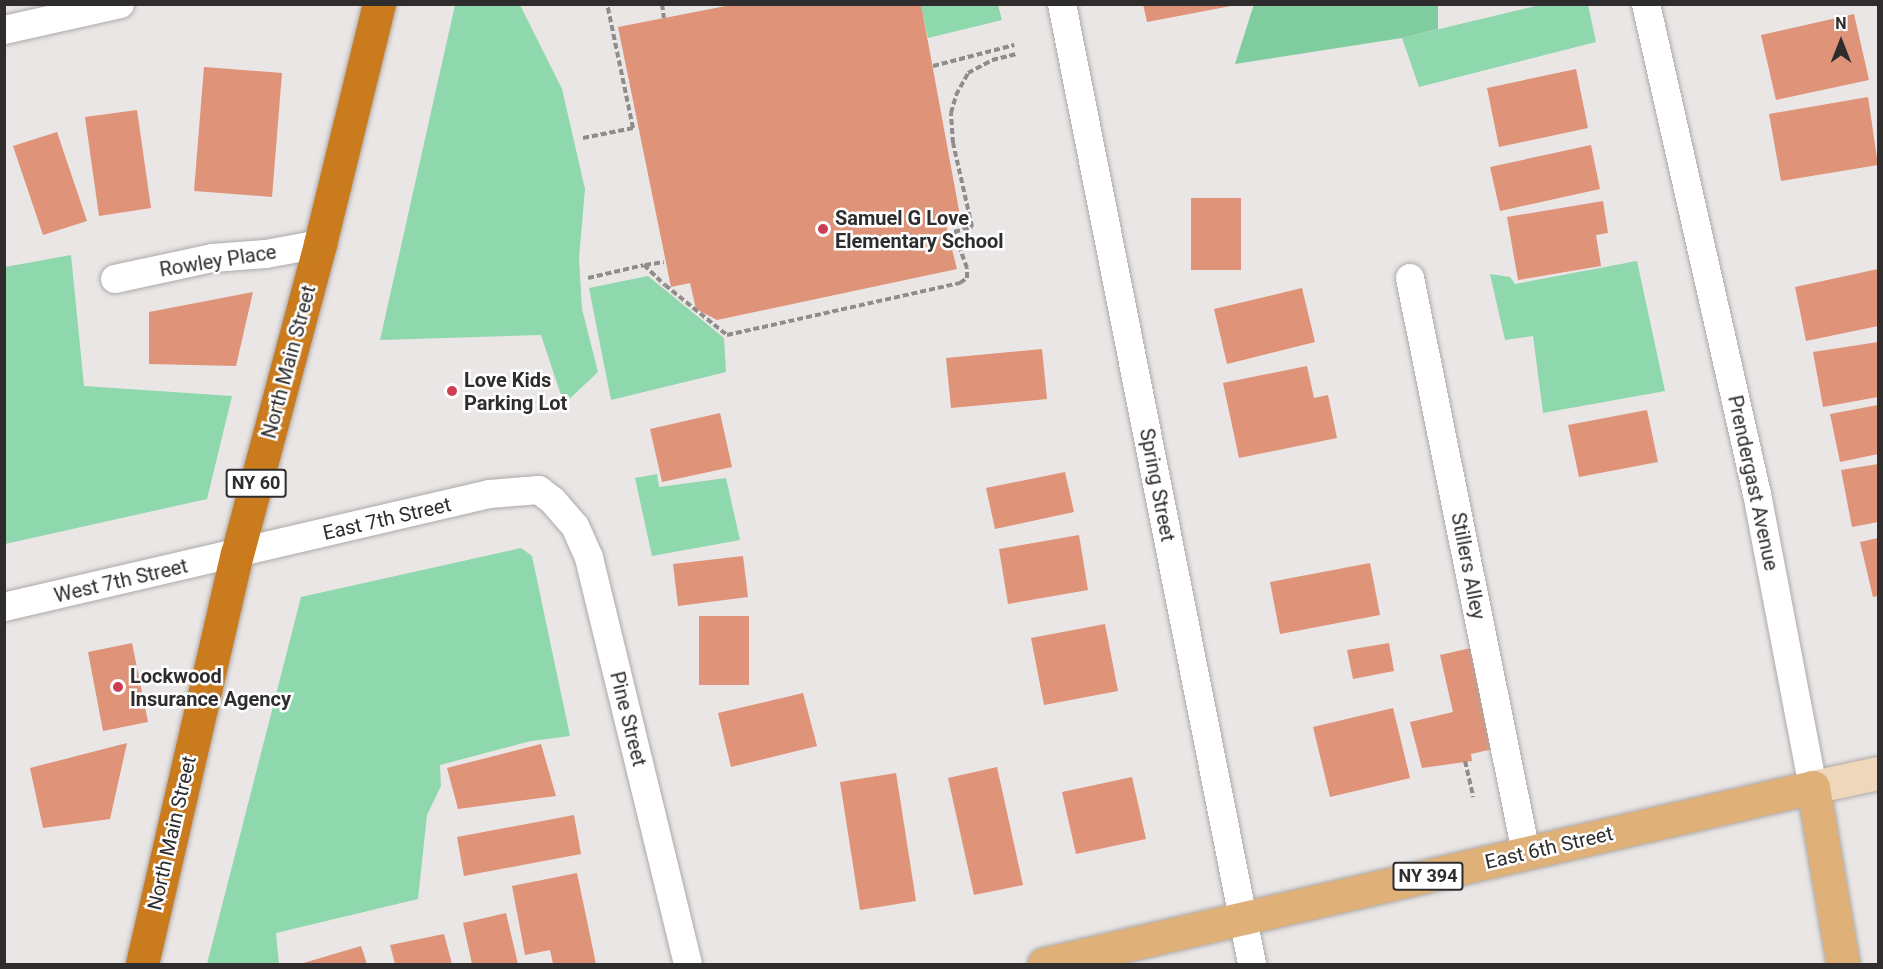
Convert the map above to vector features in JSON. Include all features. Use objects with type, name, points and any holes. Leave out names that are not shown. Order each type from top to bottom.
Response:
[{"type":"highway","name":"North Main Street","points":[[135,964],[237,554],[320,244],[379,4]]},
{"type":"main road","name":"East 6th Street","points":[[1044,964],[1812,787]]},
{"type":"main road","name":"Prendergast Avenue","points":[[1812,787],[1843,964]]},
{"type":"street","points":[[4,30],[120,4]]},
{"type":"street","name":"Spring Street","points":[[1062,4],[1252,964]]},
{"type":"street","name":"Prendergast Avenue","points":[[1647,4],[1757,494],[1812,787]]},
{"type":"street","name":"Rowley Place","points":[[115,279],[212,258],[266,254],[320,244]]},
{"type":"street","name":"Stillers Alley","points":[[1410,278],[1526,853]]},
{"type":"street","name":"East 7th Street","points":[[237,554],[489,494],[539,490]]},
{"type":"street","name":"Pine Street","points":[[539,490],[553,501],[575,526],[589,558],[688,964]]},
{"type":"street","name":"West 7th Street","points":[[4,607],[237,554]]},
{"type":"street","name":"East 6th Street","points":[[1812,787],[1878,773]]},
{"type":"path","points":[[583,138],[633,128],[607,4]]},
{"type":"path","points":[[662,4],[664,18]]},
{"type":"path","points":[[933,66],[1014,45]]},
{"type":"path","points":[[644,265],[698,314],[727,335],[965,280],[968,268],[954,232],[972,227],[953,143],[951,113],[956,95],[968,73],[992,60],[1016,54]]},
{"type":"path","points":[[588,278],[664,262]]},
{"type":"path","points":[[1465,762],[1473,798]]},
{"type":"green space","points":[[1254,4],[1438,5],[1438,29],[1402,38],[1235,64]]},
{"type":"green space","points":[[455,5],[520,5],[562,89],[585,189],[579,258],[582,309],[598,372],[564,404],[541,335],[380,340]]},
{"type":"green space","points":[[921,5],[998,5],[1002,20],[928,38]]},
{"type":"green space","points":[[1540,5],[1588,5],[1596,42],[1419,87],[1402,38]]},
{"type":"green space","points":[[71,255],[84,386],[232,396],[207,499],[5,544],[5,267]]},
{"type":"green space","points":[[1637,261],[1665,391],[1543,413],[1533,336],[1505,340],[1490,274],[1510,277],[1515,284]]},
{"type":"green space","points":[[648,276],[724,338],[726,372],[611,400],[589,288]]},
{"type":"green space","points":[[657,474],[659,487],[726,478],[740,540],[652,556],[635,478]]},
{"type":"green space","points":[[521,548],[532,556],[570,736],[531,741],[440,765],[441,786],[427,815],[418,899],[276,933],[279,964],[207,964],[301,597]]},
{"type":"building","points":[[736,4],[921,4],[961,221],[946,225],[957,269],[717,320],[696,309],[690,283],[671,287],[618,27]]},
{"type":"building","points":[[1143,4],[1230,4],[1231,6],[1147,22]]},
{"type":"building","points":[[1854,14],[1869,80],[1776,100],[1761,35]]},
{"type":"building","points":[[204,67],[282,73],[272,197],[194,191]]},
{"type":"building","points":[[1576,69],[1588,128],[1499,147],[1487,88]]},
{"type":"building","points":[[1868,97],[1878,165],[1781,181],[1769,114]]},
{"type":"building","points":[[137,110],[151,208],[99,216],[85,117]]},
{"type":"building","points":[[57,132],[87,221],[43,235],[13,146]]},
{"type":"building","points":[[1591,145],[1600,189],[1500,211],[1490,167]]},
{"type":"building","points":[[1191,198],[1241,198],[1241,270],[1191,270]]},
{"type":"building","points":[[1603,201],[1608,233],[1596,235],[1601,266],[1518,280],[1507,217]]},
{"type":"building","points":[[1878,269],[1878,326],[1806,341],[1795,287]]},
{"type":"building","points":[[1302,288],[1315,342],[1227,364],[1214,309]]},
{"type":"building","points":[[253,292],[236,366],[149,364],[149,312]]},
{"type":"building","points":[[1878,342],[1878,397],[1823,407],[1813,352]]},
{"type":"building","points":[[1042,349],[1047,399],[951,408],[946,358]]},
{"type":"building","points":[[1307,366],[1314,398],[1328,395],[1337,438],[1239,458],[1223,383]]},
{"type":"building","points":[[1878,405],[1878,454],[1840,462],[1830,414]]},
{"type":"building","points":[[1647,410],[1658,462],[1579,477],[1568,425]]},
{"type":"building","points":[[720,413],[732,467],[662,482],[650,429]]},
{"type":"building","points":[[1878,464],[1878,522],[1852,527],[1841,470]]},
{"type":"building","points":[[1065,472],[1074,512],[995,529],[986,488]]},
{"type":"building","points":[[1079,535],[1088,590],[1008,604],[999,549]]},
{"type":"building","points":[[1878,538],[1878,596],[1873,597],[1860,542]]},
{"type":"building","points":[[743,556],[748,597],[678,606],[673,564]]},
{"type":"building","points":[[1370,563],[1380,615],[1280,634],[1270,582]]},
{"type":"building","points":[[699,616],[749,616],[749,685],[699,685]]},
{"type":"building","points":[[1105,624],[1118,691],[1044,705],[1031,638]]},
{"type":"building","name":"Lockwood Insurance Agency","points":[[132,643],[148,722],[103,731],[88,652]]},
{"type":"building","points":[[1389,643],[1394,671],[1353,679],[1347,650]]},
{"type":"building","points":[[1475,647],[1497,748],[1471,754],[1472,761],[1422,768],[1410,722],[1453,712],[1440,655]]},
{"type":"building","points":[[803,693],[817,746],[731,767],[718,713]]},
{"type":"building","points":[[1393,708],[1410,778],[1330,797],[1313,727]]},
{"type":"building","points":[[127,743],[110,819],[43,828],[30,768]]},
{"type":"building","points":[[541,744],[556,796],[458,809],[447,768]]},
{"type":"building","points":[[997,767],[1023,885],[974,895],[948,778]]},
{"type":"building","points":[[896,773],[916,901],[860,910],[840,782]]},
{"type":"building","points":[[1132,777],[1146,839],[1076,854],[1062,792]]},
{"type":"building","points":[[574,815],[581,854],[464,876],[457,837]]},
{"type":"building","points":[[577,873],[596,964],[553,964],[550,950],[525,955],[512,886]]},
{"type":"building","points":[[506,913],[518,964],[472,964],[463,923]]},
{"type":"building","points":[[444,934],[452,964],[395,964],[390,945]]},
{"type":"building","points":[[361,946],[367,964],[300,964]]},
{"type":"place","name":"Samuel G Love Elementary School","points":[[823,229]]},
{"type":"place","name":"Love Kids Parking Lot","points":[[452,391]]},
{"type":"place","name":"Lockwood Insurance Agency","points":[[118,687]]}]
